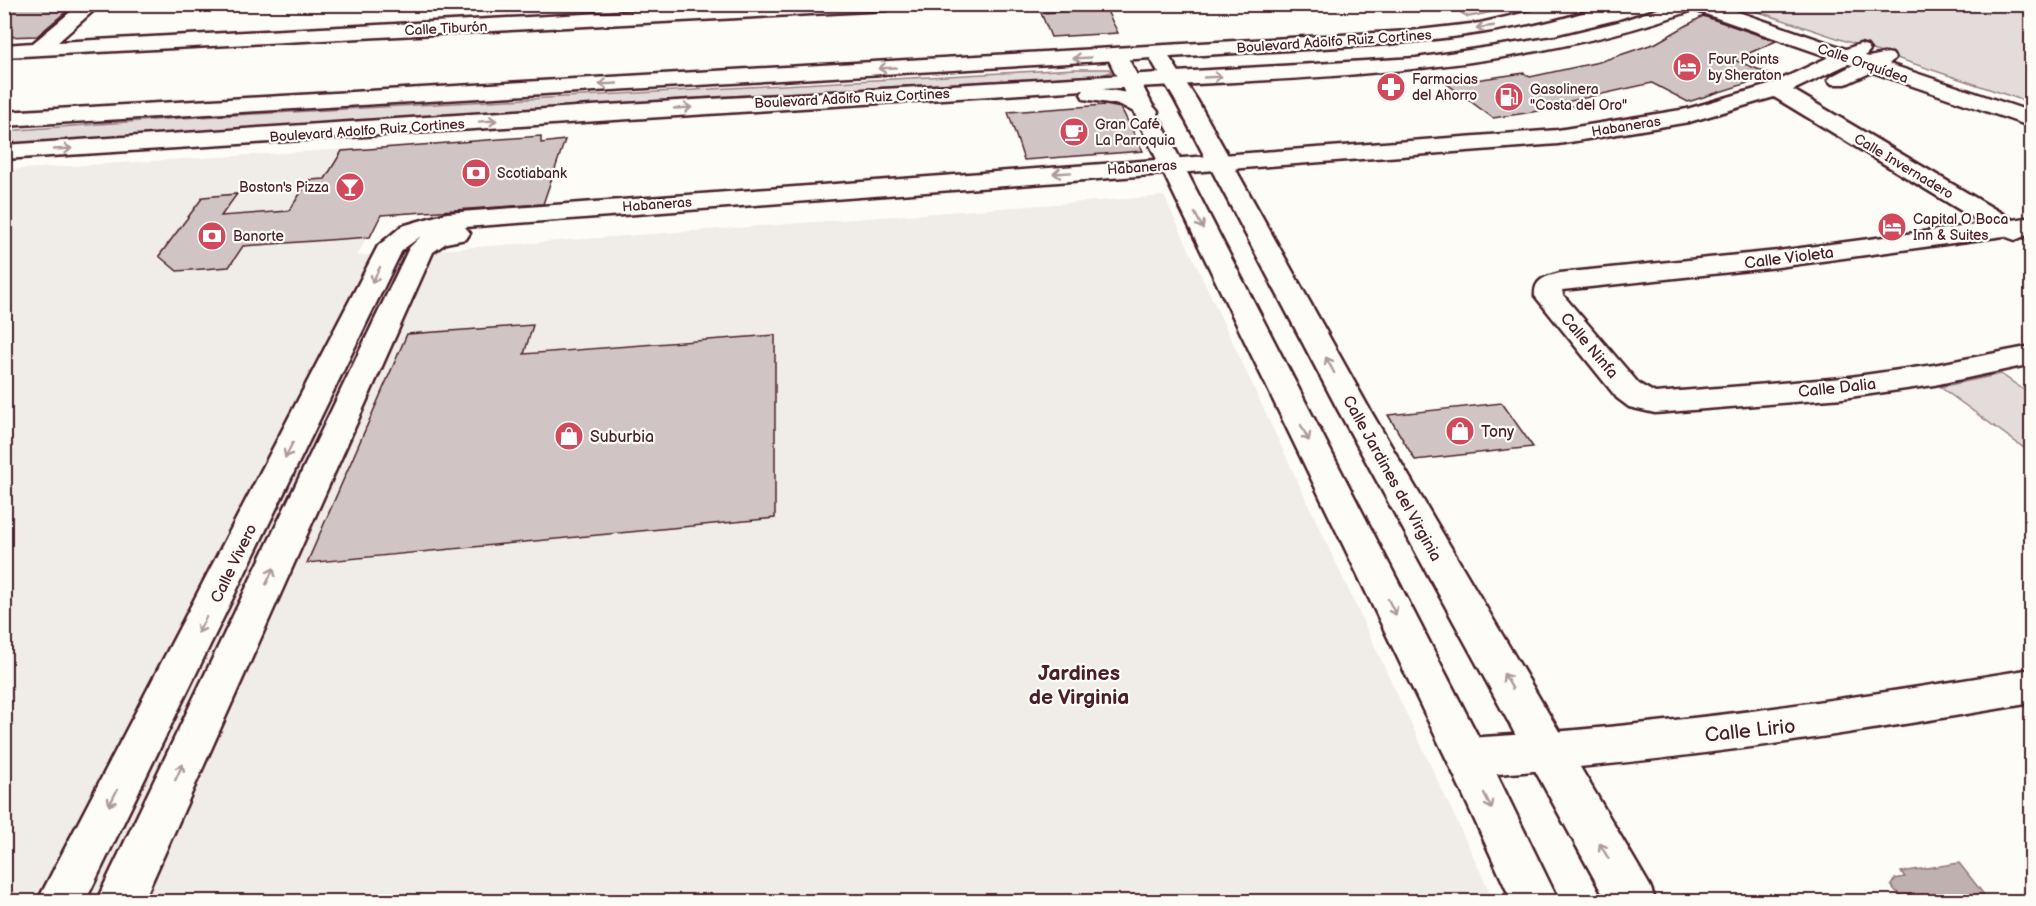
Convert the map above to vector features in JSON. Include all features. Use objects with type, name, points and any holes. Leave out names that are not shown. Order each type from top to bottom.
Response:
[{"type":"street","points":[[54,44],[92,4]]},
{"type":"street","points":[[54,44],[113,4]]},
{"type":"street","name":"Calle Tiburón","points":[[275,33],[729,4]]},
{"type":"street","name":"Calle Tiburón","points":[[4,43],[54,44],[887,4]]},
{"type":"street","name":"Boulevard Adolfo Ruiz Cortines","points":[[4,119],[1165,66],[1530,20],[1583,4]]},
{"type":"street","name":"Boulevard Adolfo Ruiz Cortines","points":[[4,152],[856,97],[1165,66],[1328,71],[1479,57],[1618,29],[1694,4]]},
{"type":"street","name":"Calle Orquídea","points":[[1694,4],[2031,108]]},
{"type":"street","name":"Calle Orquídea","points":[[1729,4],[2031,120]]},
{"type":"street","name":"Calle Tiburón","points":[[4,51],[54,44]]},
{"type":"street","name":"Habaneras","points":[[424,234],[1175,172],[1575,150],[1705,127],[1793,92],[1865,57]]},
{"type":"street","name":"Calle Jardines del Virginia","points":[[1165,66],[1354,410],[1633,902]]},
{"type":"street","points":[[1123,69],[1147,112],[1467,757],[1536,902]]},
{"type":"street","name":"Calle Invernadero","points":[[1793,92],[2026,230]]},
{"type":"street","points":[[856,97],[1016,98],[1098,94],[1127,99],[1147,112]]},
{"type":"street","name":"Calle Violeta","points":[[1548,286],[1560,280],[1778,259],[2026,230]]},
{"type":"street","points":[[119,902],[422,248],[424,234]]},
{"type":"street","name":"Calle Vivero","points":[[60,902],[391,246],[424,234]]},
{"type":"street","name":"Calle Ninfa","points":[[1548,286],[1549,296],[1628,391],[1640,400]]},
{"type":"street","name":"Calle Dalia","points":[[1640,400],[1655,403],[1843,388],[1934,375],[2031,355]]},
{"type":"street","points":[[321,386],[360,383]]},
{"type":"street","name":"Calle Lirio","points":[[1467,757],[1548,753],[1819,723],[2031,686]]},
{"type":"shaded area","points":[[1770,4],[2031,5],[2031,103],[1756,11]]},
{"type":"shaded area","points":[[1448,5],[1527,5],[1468,17]]},
{"type":"shaded area","points":[[1109,69],[1111,72],[1102,75],[695,98],[5,145],[5,131],[181,118]]},
{"type":"shaded area","points":[[414,145],[357,256],[1164,196],[1494,901],[5,902],[5,170]]},
{"type":"shaded area","points":[[2001,374],[2031,395],[2031,453],[1940,387]]},
{"type":"shaded area","points":[[1959,863],[1985,896],[1960,900],[1956,895],[1919,899],[1903,896],[1891,885],[1895,879],[1905,877],[1901,872]]},
{"type":"building","points":[[4,4],[75,4],[37,36],[4,37]]},
{"type":"building","points":[[1106,9],[1118,33],[1051,37],[1041,13]]},
{"type":"building","points":[[1703,16],[1776,41],[1734,60],[1773,75],[1688,102],[1652,83],[1566,102],[1572,106],[1493,118],[1447,84],[1524,73],[1530,77],[1599,62],[1656,43]]},
{"type":"building","name":"Gran Café La Parroquia","points":[[1105,105],[1121,108],[1143,151],[1024,160],[1008,112]]},
{"type":"building","points":[[541,136],[541,143],[565,140],[543,204],[381,215],[370,237],[243,246],[229,267],[177,271],[159,256],[203,197],[237,194],[221,216],[289,211],[309,180],[325,179],[342,151]]},
{"type":"building","name":"Suburbia","points":[[533,325],[524,354],[775,335],[775,518],[307,563],[407,334]]},
{"type":"building","name":"Tony","points":[[1502,403],[1533,447],[1415,460],[1388,415]]},
{"type":"place","name":"Four Points by Sheraton","points":[[1687,67]]},
{"type":"place","name":"Farmacias del Ahorro","points":[[1391,87]]},
{"type":"place","name":"Gasolinera \"Costa del Oro\"","points":[[1509,97]]},
{"type":"place","name":"Gran Café La Parroquia","points":[[1074,132]]},
{"type":"place","name":"Scotiabank","points":[[476,173]]},
{"type":"place","name":"Boston's Pizza","points":[[350,187]]},
{"type":"place","name":"Capital O Boca Inn & Suites","points":[[1892,227]]},
{"type":"place","name":"Banorte","points":[[212,236]]},
{"type":"place","name":"Tony","points":[[1460,431]]},
{"type":"place","name":"Suburbia","points":[[569,436]]},
{"type":"district","name":"Jardines de Virginia","points":[[1079,685]]}]
